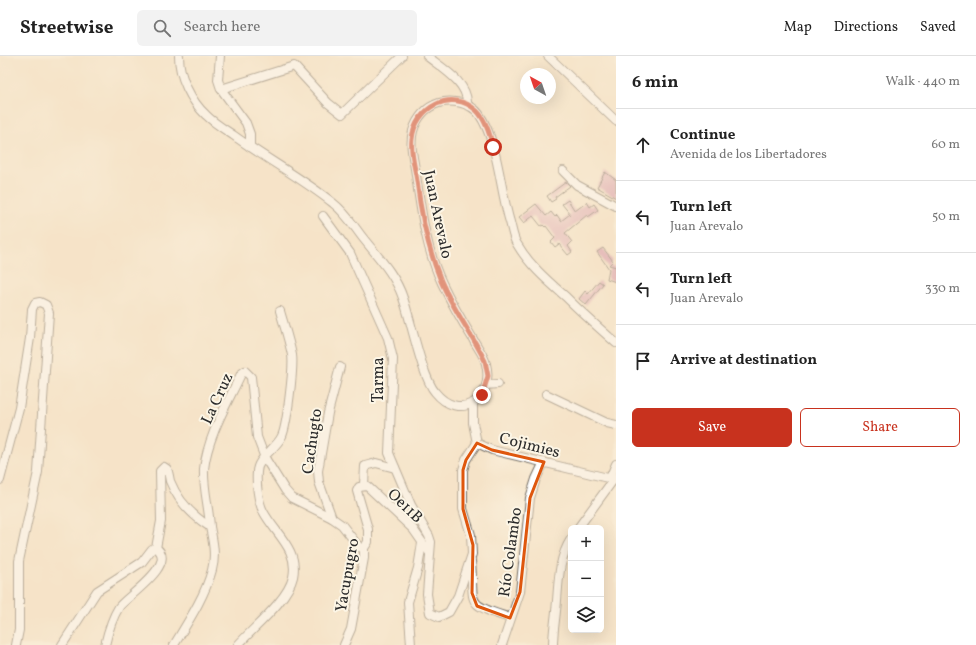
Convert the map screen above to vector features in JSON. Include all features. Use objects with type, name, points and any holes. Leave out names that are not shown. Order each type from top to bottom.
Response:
[{"type":"street","points":[[179,56],[182,76],[198,106],[206,115],[250,147],[305,182],[334,204],[351,220],[399,285],[430,386],[439,398],[449,404],[462,406],[473,404],[482,395],[486,384],[498,384]]},
{"type":"street","points":[[220,56],[218,80],[221,89],[246,123],[250,134],[250,147]]},
{"type":"street","points":[[221,89],[294,66],[328,103],[342,114],[402,56]]},
{"type":"street","points":[[427,56],[451,73],[466,96],[467,105],[479,114],[490,135],[503,199],[516,243],[529,261],[546,279],[616,342]]},
{"type":"street","points":[[548,56],[616,121]]},
{"type":"street","name":"Juan Arevalo","points":[[467,105],[445,102],[427,109],[420,116],[414,129],[412,150],[420,207],[429,247],[441,282],[485,361],[488,373],[486,384]]},
{"type":"street","points":[[563,171],[577,185],[616,206]]},
{"type":"street","name":"Tarma","points":[[323,216],[350,253],[388,338],[393,359],[389,453],[411,505],[431,542],[429,552],[427,603],[430,613],[439,618],[450,612],[458,596],[470,559]]},
{"type":"street","points":[[0,480],[19,408],[30,338],[32,309],[35,303],[40,302],[46,305],[49,313],[40,448],[38,472],[18,561],[19,630],[16,645]]},
{"type":"street","points":[[238,645],[287,592],[292,578],[294,562],[291,550],[263,511],[260,503],[257,472],[258,465],[282,436],[292,374],[292,355],[280,311]]},
{"type":"street","name":"Cachugto","points":[[332,518],[318,482],[318,471],[328,413],[340,367]]},
{"type":"street","name":"La Cruz","points":[[210,527],[204,470],[207,453],[221,416],[241,374],[245,371],[251,377],[257,437],[265,458]]},
{"type":"street","points":[[546,394],[607,423],[616,425]]},
{"type":"street","name":"Cojimies","points":[[473,404],[473,423],[477,443],[492,450],[613,479]]},
{"type":"street","points":[[477,443],[466,460],[463,470],[463,509],[471,535],[472,546],[470,559],[473,600],[477,606],[510,618]]},
{"type":"street","points":[[265,458],[285,490],[292,498],[332,518],[342,525],[359,548],[364,548]]},
{"type":"street","name":"Río Colambo","points":[[502,645],[520,592],[530,498],[536,479],[544,462]]},
{"type":"street","name":"Yacupugro","points":[[344,645],[351,630],[364,558],[364,548],[368,542],[368,529],[357,490],[362,486],[365,466],[376,463],[395,468]]},
{"type":"street","points":[[580,525],[613,479],[616,464]]},
{"type":"street","points":[[156,548],[161,521],[160,471],[164,467],[168,469],[170,480],[179,499],[191,512],[210,527],[214,550],[212,570],[203,592],[174,645]]},
{"type":"street","name":"Oe11B","points":[[362,486],[413,529],[429,552]]},
{"type":"street","points":[[411,645],[408,602],[418,568],[422,543]]},
{"type":"street","points":[[553,645],[557,610],[557,581],[568,544]]},
{"type":"street","points":[[62,645],[97,591],[142,562],[152,549],[156,548]]},
{"type":"street","points":[[105,645],[108,632],[120,606],[138,592],[154,574],[161,558],[161,553],[156,548]]},
{"type":"highlighted area","points":[[477,443],[492,450],[544,462],[530,498],[520,592],[510,618],[477,606],[472,593],[473,545],[463,509],[463,470],[466,460]]},
{"type":"building","points":[[605,172],[616,180],[616,198],[597,187]]},
{"type":"building","points":[[566,182],[570,186],[555,197],[556,199],[551,202],[547,196]]},
{"type":"building","points":[[568,200],[575,211],[587,202],[590,207],[594,204],[598,210],[588,217],[587,215],[565,233],[572,242],[568,246],[572,252],[568,255],[559,244],[555,247],[551,242],[555,238],[546,226],[541,226],[533,216],[524,223],[519,217],[536,204],[546,216],[551,212],[555,217],[557,215],[561,221],[570,214],[562,204]]},
{"type":"building","points":[[603,248],[613,261],[609,265],[616,267],[616,282],[607,279],[609,269],[597,252]]},
{"type":"building","points":[[599,281],[603,284],[586,305],[579,299],[585,291],[588,294]]},
{"type":"route","points":[[482,395],[488,376],[485,361],[441,282],[429,247],[420,207],[412,150],[412,139],[414,129],[420,116],[427,109],[436,104],[451,102],[467,105],[479,114],[490,135],[493,147]]}]
